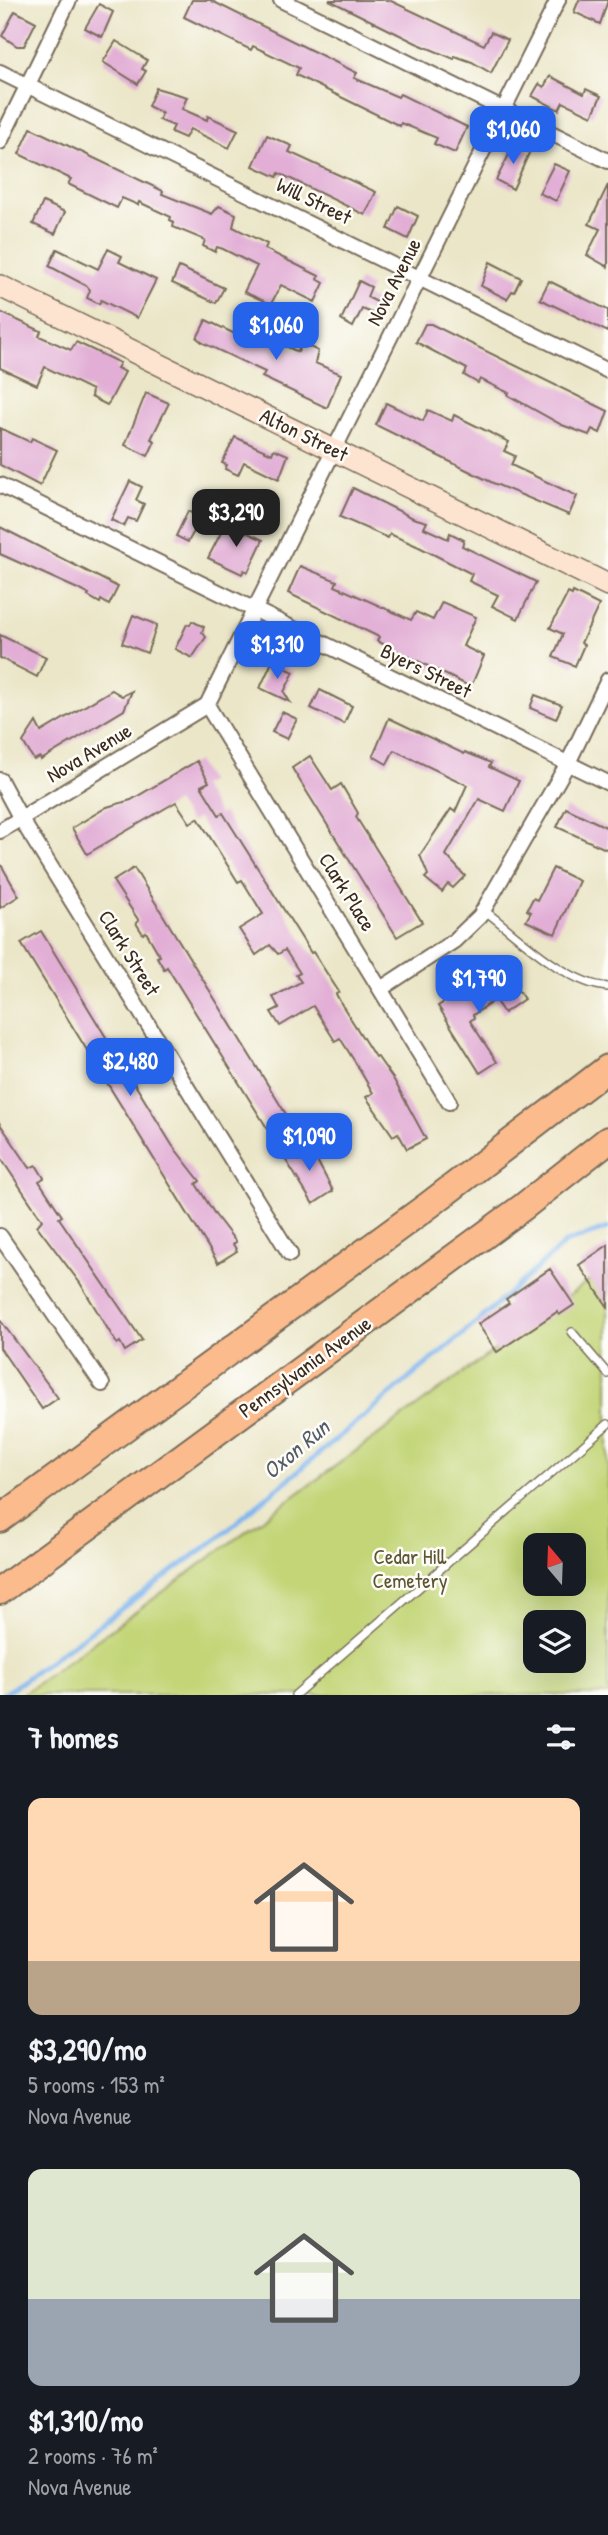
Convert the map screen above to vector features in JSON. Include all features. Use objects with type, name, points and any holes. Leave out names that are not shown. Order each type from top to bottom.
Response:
[{"type":"highway","points":[[0,1519],[429,1205],[608,1068]]},
{"type":"highway","name":"Pennsylvania Avenue","points":[[0,1591],[523,1207],[608,1140]]},
{"type":"street","points":[[0,142],[69,0]]},
{"type":"street","points":[[281,0],[608,161]]},
{"type":"street","name":"Nova Avenue","points":[[0,831],[207,705],[558,0]]},
{"type":"street","name":"Will Street","points":[[0,72],[421,276],[608,371]]},
{"type":"street","name":"Alton Street","points":[[0,286],[608,585]]},
{"type":"street","name":"Byers Street","points":[[0,485],[608,783]]},
{"type":"street","points":[[382,988],[454,941],[484,910],[568,763],[608,680]]},
{"type":"street","name":"Clark Place","points":[[207,705],[382,988],[449,1102]]},
{"type":"street","name":"Clark Street","points":[[0,780],[21,819],[290,1254]]},
{"type":"street","points":[[0,1237],[102,1384]]},
{"type":"lane","points":[[484,910],[572,977],[595,986],[608,987]]},
{"type":"lane","points":[[572,1332],[608,1374]]},
{"type":"lane","points":[[295,1695],[608,1424]]},
{"type":"green space","name":"Cedar Hill Cemetery","points":[[608,1267],[608,1695],[21,1695]]},
{"type":"building","points":[[192,0],[210,0],[357,73],[354,78],[398,97],[400,94],[467,127],[455,153],[434,144],[437,138],[401,123],[400,126],[296,75],[299,68],[253,46],[251,50],[184,17]]},
{"type":"building","points":[[329,0],[389,0],[484,45],[491,32],[508,40],[491,73],[472,62],[455,56],[454,59],[416,43]]},
{"type":"building","points":[[579,0],[608,0],[600,24],[574,12]]},
{"type":"building","points":[[99,4],[113,12],[102,37],[85,28]]},
{"type":"building","points":[[15,11],[36,22],[24,46],[17,46],[2,36]]},
{"type":"building","points":[[116,41],[147,60],[142,69],[146,71],[138,84],[103,62]]},
{"type":"building","points":[[550,76],[584,94],[586,89],[601,96],[592,116],[563,102],[559,110],[532,96],[539,84],[544,87]]},
{"type":"building","points":[[156,88],[187,97],[182,109],[207,120],[208,116],[238,130],[229,148],[190,129],[185,138],[171,132],[174,126],[159,120],[162,113],[148,106]]},
{"type":"building","points":[[31,128],[163,191],[162,194],[212,214],[219,206],[236,214],[233,227],[267,244],[265,249],[319,276],[317,279],[324,283],[315,302],[281,285],[271,304],[244,292],[257,266],[223,249],[217,247],[215,252],[203,246],[205,240],[173,227],[171,217],[139,202],[138,205],[122,198],[117,208],[68,184],[71,179],[19,154]]},
{"type":"building","points":[[267,135],[292,146],[289,152],[376,192],[365,215],[279,173],[277,177],[253,166]]},
{"type":"building","points":[[515,143],[530,151],[513,189],[496,180]]},
{"type":"building","points":[[554,164],[570,171],[556,201],[539,193]]},
{"type":"building","points":[[608,185],[608,267],[587,255],[600,229],[589,224]]},
{"type":"building","points":[[43,202],[65,212],[55,234],[33,224]]},
{"type":"building","points":[[398,206],[418,216],[408,239],[388,229]]},
{"type":"building","points":[[57,249],[98,269],[108,249],[122,256],[119,262],[156,280],[137,318],[101,300],[99,304],[87,298],[90,290],[87,286],[49,266]]},
{"type":"building","points":[[490,262],[521,278],[507,299],[481,286]]},
{"type":"building","points":[[179,267],[224,288],[216,303],[172,283]]},
{"type":"building","points":[[359,281],[371,287],[367,297],[379,303],[374,314],[362,309],[353,327],[341,320]]},
{"type":"building","points":[[549,281],[608,310],[608,332],[540,299]]},
{"type":"building","points":[[0,312],[41,331],[39,336],[71,350],[76,342],[120,363],[117,368],[125,372],[107,405],[91,397],[92,390],[45,367],[37,385],[0,368]]},
{"type":"building","points":[[206,320],[241,337],[247,328],[298,352],[302,343],[318,351],[315,363],[341,374],[327,408],[262,377],[265,372],[203,343],[197,338]]},
{"type":"building","points":[[425,324],[431,324],[608,411],[600,433],[592,429],[589,435],[562,425],[508,395],[509,393],[480,379],[478,383],[464,375],[467,369],[416,342]]},
{"type":"building","points":[[146,393],[169,403],[151,439],[155,441],[148,456],[125,445]]},
{"type":"building","points":[[386,403],[423,421],[428,410],[452,421],[454,415],[509,442],[504,451],[515,456],[511,465],[577,496],[569,515],[493,483],[376,425]]},
{"type":"building","points":[[0,428],[30,442],[32,438],[57,450],[40,486],[0,465]]},
{"type":"building","points":[[235,437],[272,454],[274,449],[288,455],[279,479],[244,462],[238,475],[225,469],[227,465],[222,463]]},
{"type":"building","points":[[130,481],[142,487],[136,500],[144,504],[136,521],[128,518],[124,526],[111,520]]},
{"type":"building","points":[[353,488],[413,518],[427,522],[424,528],[448,539],[450,533],[464,540],[462,546],[536,582],[518,619],[492,606],[498,595],[469,581],[472,574],[390,534],[388,538],[340,517]]},
{"type":"building","points":[[188,511],[201,519],[188,542],[176,536]]},
{"type":"building","points":[[226,523],[263,540],[248,572],[244,570],[242,574],[208,558]]},
{"type":"building","points":[[0,527],[118,587],[109,605],[0,554]]},
{"type":"building","points":[[300,566],[337,581],[335,586],[411,620],[416,612],[433,620],[442,602],[476,617],[463,646],[484,656],[473,682],[469,686],[377,641],[379,637],[288,593]]},
{"type":"building","points":[[573,592],[599,605],[581,643],[584,645],[575,666],[553,657],[563,634],[550,628],[568,593],[572,595]]},
{"type":"building","points":[[133,615],[157,625],[147,653],[122,643]]},
{"type":"building","points":[[192,621],[204,627],[202,632],[206,637],[192,658],[175,649],[187,624],[190,625]]},
{"type":"building","points":[[0,635],[46,657],[37,677],[0,658]]},
{"type":"building","points":[[272,662],[294,672],[284,692],[290,702],[260,688]]},
{"type":"building","points":[[112,690],[122,696],[132,691],[124,710],[41,760],[40,757],[34,760],[23,742],[36,722],[41,732]]},
{"type":"building","points":[[320,690],[352,706],[344,724],[311,708]]},
{"type":"building","points":[[535,695],[562,705],[556,719],[530,708]]},
{"type":"building","points":[[282,712],[297,719],[287,739],[272,732]]},
{"type":"building","points":[[389,718],[464,754],[465,752],[491,763],[489,767],[519,781],[505,811],[479,799],[446,855],[465,876],[453,888],[448,884],[442,892],[425,878],[428,875],[420,855],[451,809],[455,812],[467,785],[394,750],[387,764],[373,756]]},
{"type":"building","points":[[310,756],[332,790],[341,784],[358,813],[356,817],[422,922],[397,937],[292,768]]},
{"type":"building","points":[[197,761],[209,782],[201,786],[219,815],[223,813],[311,953],[313,952],[339,992],[336,994],[342,1005],[375,1057],[377,1056],[394,1080],[426,1139],[407,1149],[398,1133],[393,1136],[366,1097],[373,1093],[355,1062],[340,1038],[335,1041],[313,1006],[280,1026],[271,1012],[279,1008],[273,997],[301,982],[296,975],[300,973],[285,950],[278,954],[270,945],[256,955],[239,929],[263,914],[242,880],[238,882],[198,818],[190,823],[176,802],[87,854],[72,828],[107,807],[131,800]]},
{"type":"building","points":[[566,808],[608,828],[608,850],[557,827]]},
{"type":"building","points":[[0,863],[19,896],[0,908]]},
{"type":"building","points":[[134,868],[292,1124],[272,1136],[167,967],[164,969],[157,957],[160,956],[146,932],[143,934],[136,923],[139,921],[113,881]]},
{"type":"building","points":[[553,868],[579,881],[555,934],[526,921],[531,912],[527,910],[533,898],[537,900]]},
{"type":"building","points":[[41,931],[172,1145],[200,1181],[196,1184],[216,1216],[236,1242],[233,1244],[237,1251],[218,1263],[21,943]]},
{"type":"building","points":[[505,971],[524,999],[504,1013],[495,1000],[473,1015],[474,1018],[470,1021],[497,1062],[480,1073],[438,1006],[459,993],[461,997]]},
{"type":"building","points":[[0,1124],[30,1168],[36,1165],[44,1178],[39,1181],[62,1216],[59,1218],[142,1340],[125,1351],[120,1342],[117,1344],[80,1283],[37,1226],[42,1220],[0,1157]]},
{"type":"building","points":[[304,1144],[308,1151],[311,1149],[333,1191],[313,1204],[284,1157]]},
{"type":"building","points":[[608,1245],[608,1307],[579,1265]]},
{"type":"building","points":[[550,1269],[574,1305],[559,1315],[557,1312],[497,1352],[478,1324],[509,1303],[506,1299]]},
{"type":"building","points":[[0,1320],[58,1398],[42,1409],[0,1348]]},
{"type":"waterway","name":"Oxon Run","points":[[3,1695],[214,1541],[477,1322],[565,1243],[608,1228]]}]
